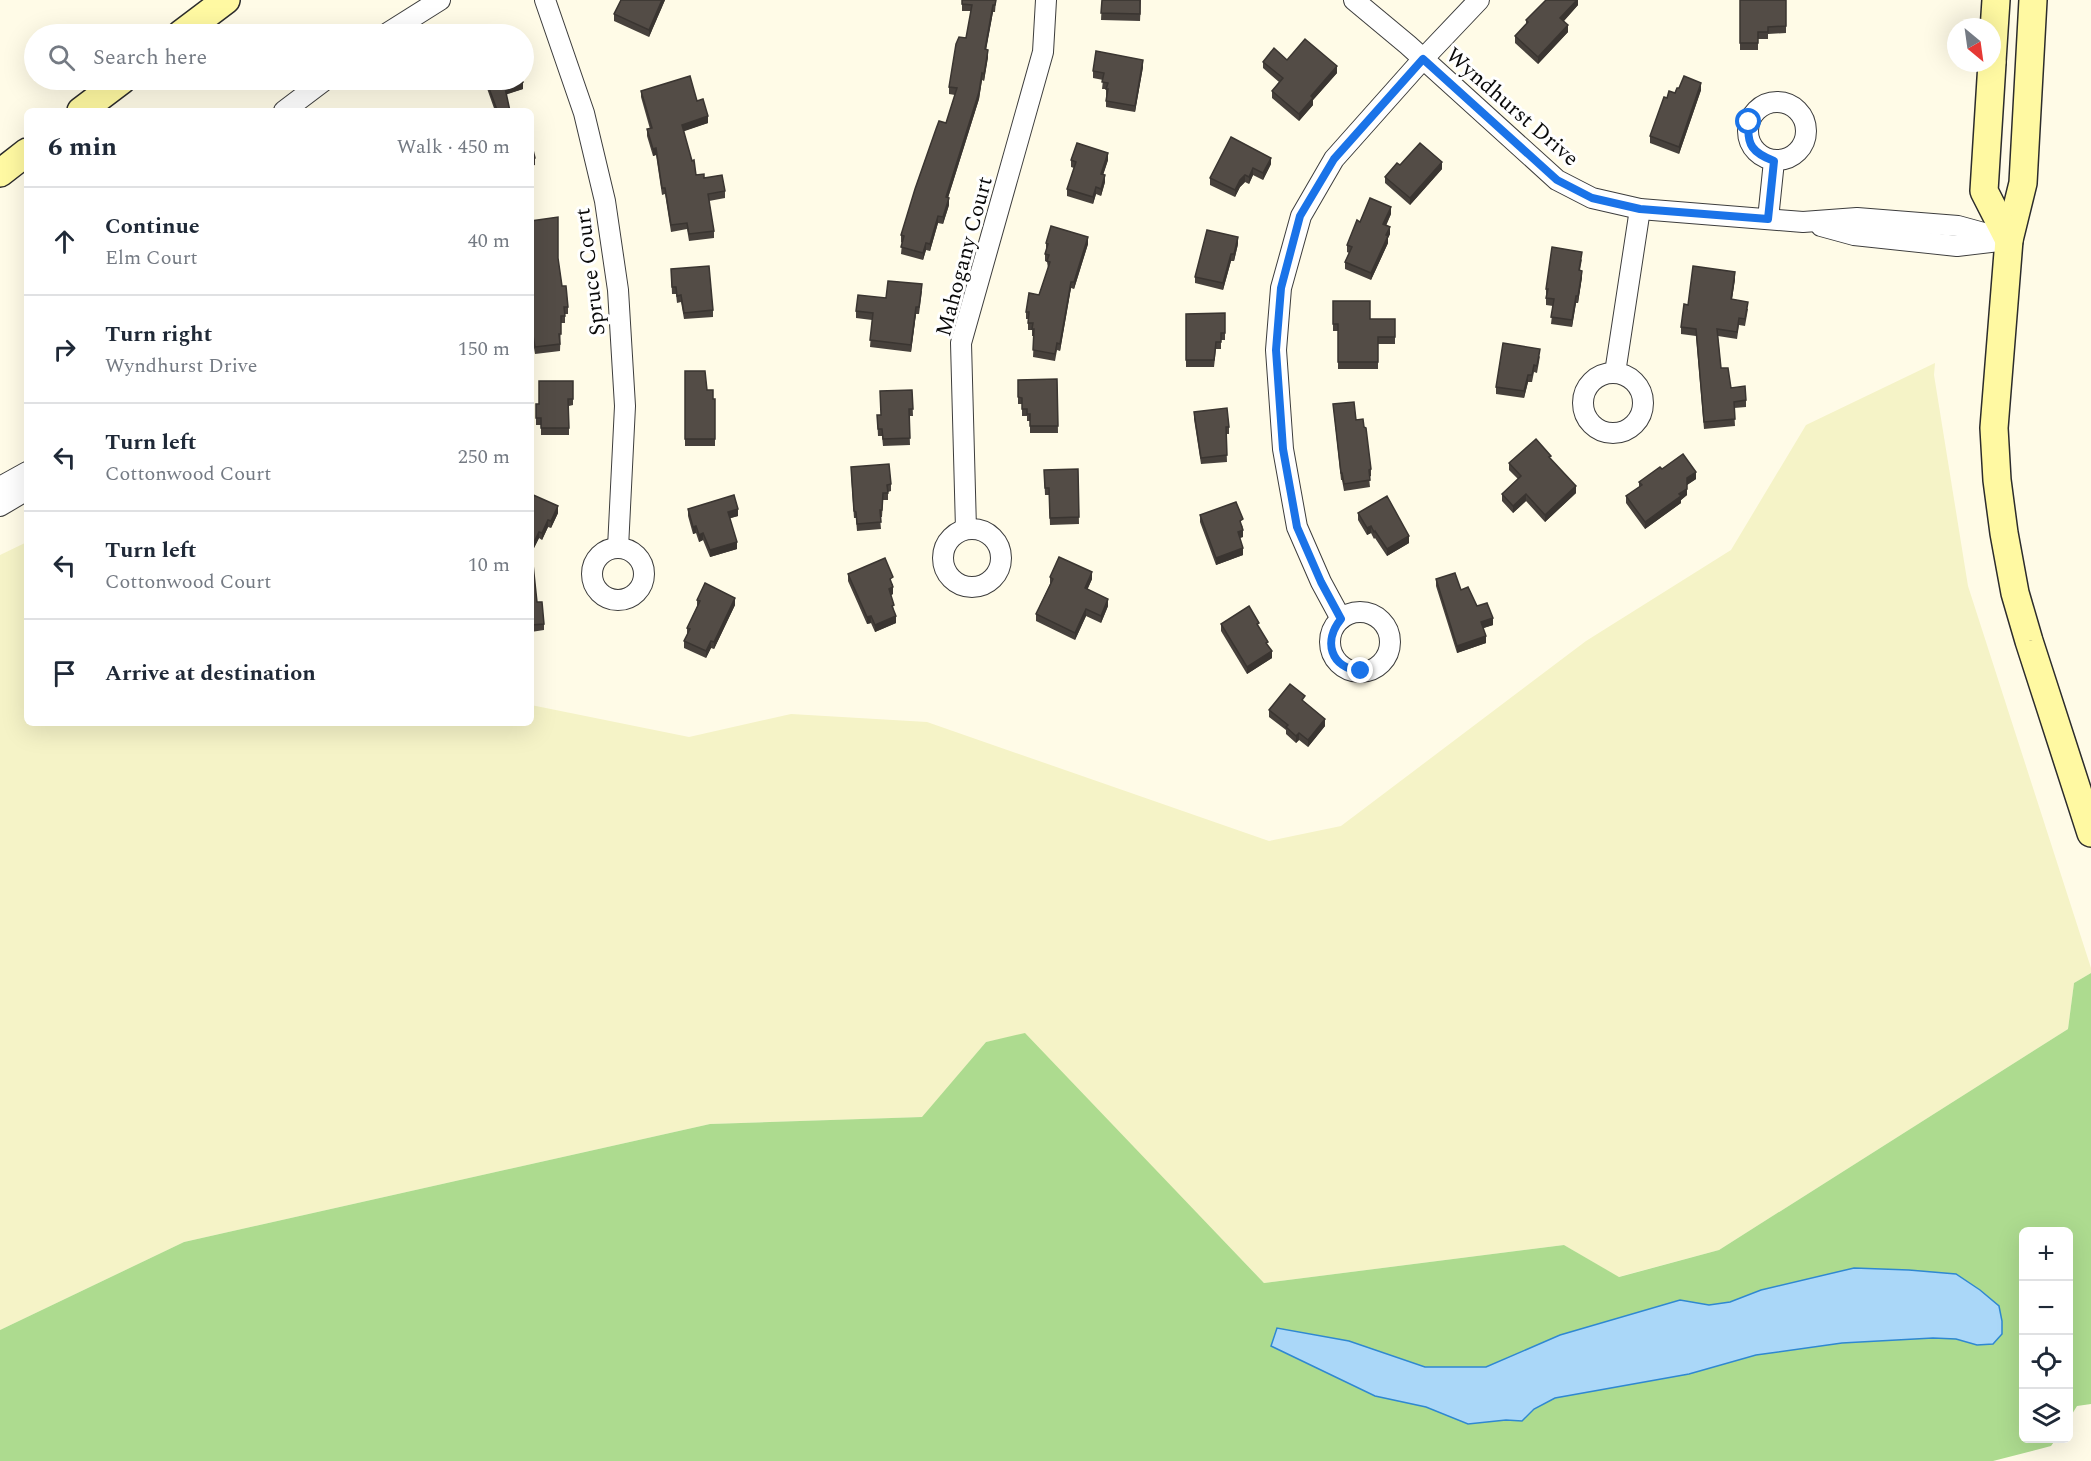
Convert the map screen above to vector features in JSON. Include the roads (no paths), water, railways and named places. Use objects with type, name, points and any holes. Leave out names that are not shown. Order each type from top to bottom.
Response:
[{"type":"street","points":[[194,24],[226,0]]},
{"type":"street","points":[[402,24],[440,0]]},
{"type":"street","name":"Spruce Court","points":[[545,0],[584,113],[605,201],[618,290],[625,406],[618,548]]},
{"type":"street","name":"Mahogany Court","points":[[966,529],[961,343],[1043,52],[1046,0]]},
{"type":"street","name":"Wyndhurst Drive","points":[[1354,0],[1557,180],[1592,198],[1640,209],[1803,222],[1854,235],[1957,246],[2009,240]]},
{"type":"street","points":[[1341,619],[1321,582],[1297,527],[1295,516],[1283,449],[1276,350],[1281,288],[1300,216],[1334,159],[1479,0]]},
{"type":"street","points":[[1995,18],[1996,0]]},
{"type":"street","points":[[2033,0],[2022,183],[2009,240],[1994,428],[1997,480],[2015,592],[2091,833]]},
{"type":"street","points":[[1991,72],[1984,191],[2009,240]]},
{"type":"street","points":[[85,108],[109,90]]},
{"type":"street","points":[[288,108],[312,90]]},
{"type":"street","points":[[0,173],[24,154]]},
{"type":"street","points":[[1768,219],[1774,161]]},
{"type":"street","points":[[1615,373],[1640,209]]},
{"type":"street","points":[[0,487],[24,474]]},
{"type":"street","points":[[0,506],[24,492]]},
{"type":"water","points":[[1854,1268],[1956,1274],[1999,1306],[2002,1334],[1993,1344],[1977,1345],[1956,1339],[1933,1338],[1842,1343],[1756,1355],[1689,1374],[1555,1398],[1534,1409],[1522,1421],[1506,1420],[1468,1424],[1426,1407],[1375,1396],[1271,1346],[1277,1328],[1349,1341],[1425,1367],[1486,1367],[1560,1335],[1680,1300],[1709,1305],[1730,1302],[1761,1290]]}]
